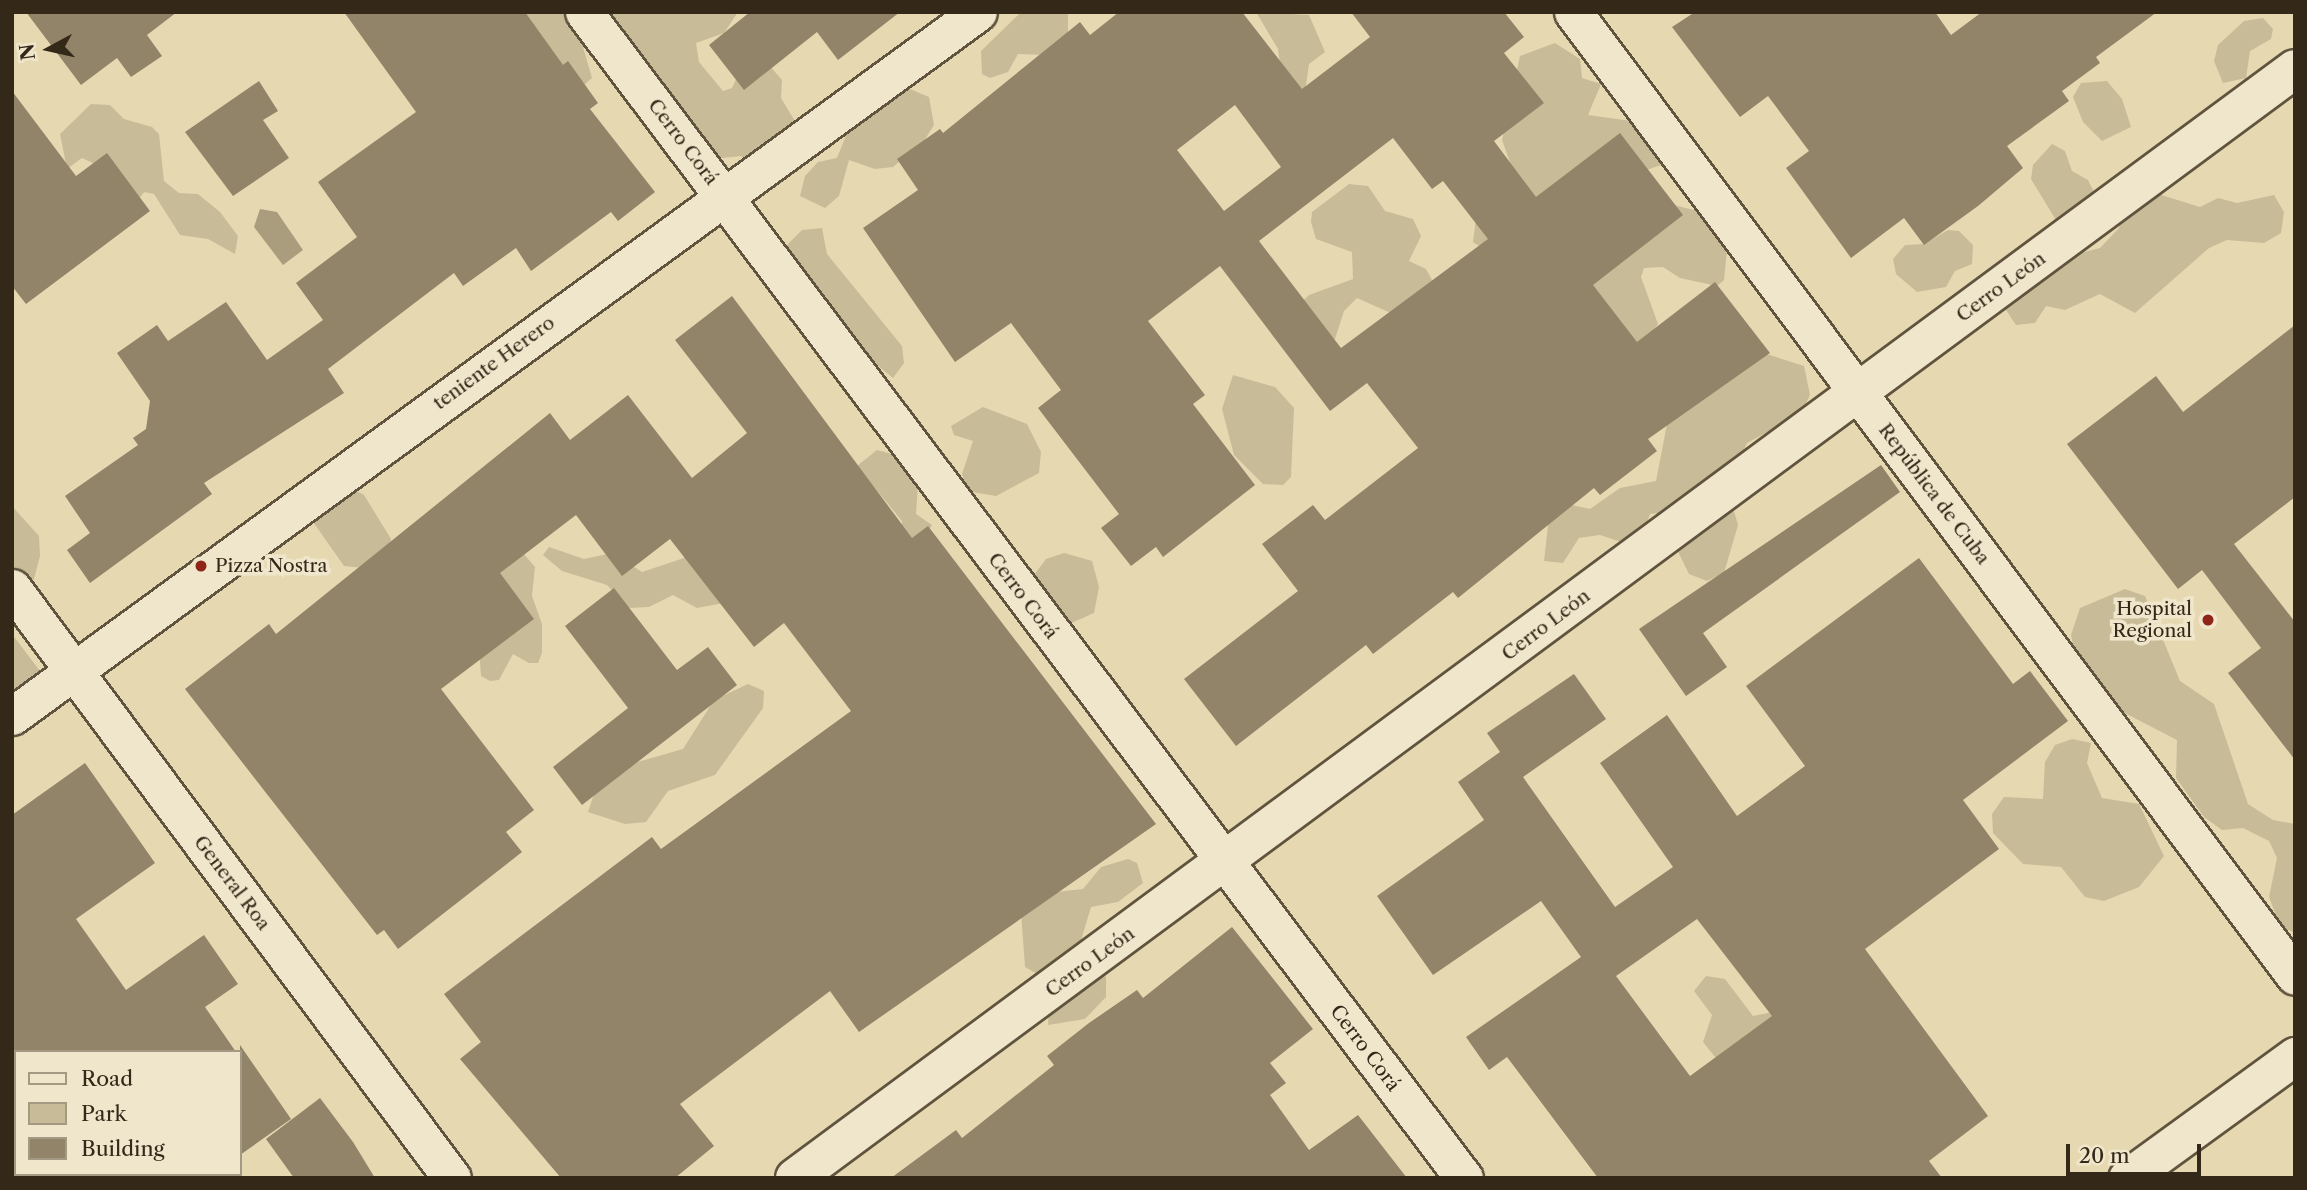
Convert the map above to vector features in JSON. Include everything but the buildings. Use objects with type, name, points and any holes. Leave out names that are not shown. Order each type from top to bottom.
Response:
[{"type":"street","name":"Cerro Corá","points":[[584,12],[1224,864],[1464,1178]]},
{"type":"street","name":"teniente Herero","points":[[12,716],[722,195],[978,12]]},
{"type":"street","name":"República de Cuba","points":[[1573,12],[2295,976]]},
{"type":"street","name":"Cerro León","points":[[795,1178],[1224,864],[2295,69]]},
{"type":"street","name":"General Roa","points":[[12,588],[452,1178]]},
{"type":"street","points":[[2127,1178],[2295,1056]]},
{"type":"green space","points":[[490,12],[738,12],[724,33],[696,43],[699,62],[723,91],[732,88],[749,52],[769,65],[782,80],[781,98],[796,123],[757,168],[741,156],[712,159],[591,36],[583,47],[592,78],[577,91]]},
{"type":"green space","points":[[1021,12],[1068,12],[1068,37],[1046,55],[1018,54],[1008,72],[990,78],[982,74],[981,51]]},
{"type":"green space","points":[[1256,12],[1309,15],[1325,52],[1309,64],[1305,93],[1283,87],[1278,49]]},
{"type":"green space","points":[[2263,18],[2273,29],[2271,39],[2250,51],[2246,78],[2223,83],[2214,61],[2218,45],[2244,21]]},
{"type":"green space","points":[[1555,43],[1580,59],[1582,78],[1601,84],[1588,115],[1646,123],[1667,163],[1632,175],[1665,203],[1702,212],[1728,240],[1724,280],[1717,286],[1680,278],[1663,267],[1644,268],[1641,277],[1658,324],[1647,339],[1629,345],[1473,242],[1477,210],[1512,168],[1502,140],[1520,56]]},
{"type":"green space","points":[[2107,81],[2122,99],[2131,127],[2102,141],[2083,122],[2073,97],[2081,83]]},
{"type":"green space","points":[[903,86],[929,97],[934,125],[924,141],[893,167],[875,169],[849,160],[839,196],[825,208],[800,196],[805,176],[818,162],[837,158],[855,113]]},
{"type":"green space","points":[[91,104],[110,105],[124,119],[152,127],[159,134],[164,181],[179,193],[198,194],[220,212],[238,236],[235,254],[208,239],[180,235],[154,194],[144,192],[139,199],[99,166],[82,158],[67,169],[60,134]]},
{"type":"green space","points":[[2052,144],[2065,151],[2072,171],[2088,180],[2096,196],[2059,225],[2031,179],[2033,165]]},
{"type":"green space","points":[[1349,184],[1368,186],[1385,211],[1413,219],[1421,236],[1409,261],[1426,269],[1437,289],[1393,314],[1357,298],[1344,311],[1335,339],[1325,341],[1295,308],[1309,295],[1353,279],[1352,252],[1316,239],[1311,222],[1312,212]]},
{"type":"green space","points":[[2155,193],[2200,207],[2218,198],[2237,203],[2274,195],[2284,212],[2281,233],[2264,243],[2227,240],[2209,248],[2135,313],[2100,294],[2065,310],[2046,306],[2035,323],[2016,325],[2006,310],[2015,293],[2032,288],[2034,265],[2100,248],[2119,228],[2124,210]]},
{"type":"green space","points":[[822,228],[827,254],[902,346],[904,363],[893,378],[855,347],[785,247],[802,230]]},
{"type":"green space","points":[[1948,230],[1959,231],[1973,245],[1972,264],[1955,271],[1946,287],[1917,292],[1896,274],[1893,259],[1905,245],[1924,244]]},
{"type":"green space","points":[[1757,351],[1804,366],[1810,395],[1801,414],[1747,443],[1727,487],[1738,525],[1724,573],[1707,581],[1689,574],[1659,513],[1650,514],[1643,534],[1627,544],[1600,535],[1579,538],[1563,563],[1544,561],[1549,517],[1572,505],[1590,509],[1620,488],[1656,481],[1668,419]]},
{"type":"green space","points":[[1233,375],[1275,387],[1294,408],[1291,477],[1283,485],[1263,484],[1234,455],[1222,409]]},
{"type":"green space","points":[[983,407],[1027,424],[1041,452],[1039,473],[996,496],[967,491],[962,474],[973,441],[954,435],[951,426]]},
{"type":"green space","points":[[877,450],[896,455],[918,484],[916,514],[932,525],[923,541],[901,540],[902,521],[857,466]]},
{"type":"green space","points":[[347,486],[364,495],[391,539],[389,550],[364,568],[344,566],[311,519]]},
{"type":"green space","points":[[12,506],[39,536],[40,556],[34,579],[22,596],[12,598]]},
{"type":"green space","points":[[549,547],[584,559],[612,553],[642,572],[687,557],[724,603],[697,608],[673,595],[649,607],[629,608],[607,585],[562,571],[543,555]]},
{"type":"green space","points":[[523,553],[535,567],[532,596],[542,624],[542,653],[538,663],[529,663],[513,654],[499,680],[490,681],[481,676],[479,649],[497,569]]},
{"type":"green space","points":[[1064,553],[1092,561],[1099,587],[1094,613],[1067,625],[1028,583],[1046,559]]},
{"type":"green space","points":[[2125,589],[2145,596],[2180,681],[2214,704],[2248,804],[2273,820],[2295,824],[2295,933],[2280,926],[2269,897],[2277,858],[2269,841],[2243,828],[2222,830],[2204,817],[2176,778],[2177,740],[2117,709],[2075,653],[2071,635],[2080,608]]},
{"type":"green space","points":[[12,634],[49,683],[12,710]]},
{"type":"green space","points":[[748,684],[764,691],[763,708],[715,775],[668,791],[646,822],[625,824],[588,812],[594,794],[634,763],[683,749],[714,700]]},
{"type":"green space","points":[[2072,739],[2091,743],[2087,763],[2102,798],[2139,804],[2164,856],[2139,887],[2104,901],[2085,897],[2061,867],[2023,864],[1993,833],[1992,814],[2004,797],[2043,799],[2045,762],[2055,745]]},
{"type":"green space","points":[[1128,859],[1137,863],[1143,883],[1118,902],[1091,907],[1076,957],[1106,977],[1106,997],[1085,1019],[1048,1025],[1051,982],[1025,967],[1021,912],[1055,892],[1083,889],[1101,867]]},
{"type":"green space","points":[[1706,976],[1725,979],[1753,1016],[1782,1010],[1724,1057],[1715,1057],[1703,1042],[1712,1015],[1694,991]]},
{"type":"shaded area","points":[[260,209],[277,212],[303,250],[283,265],[254,227]]},
{"type":"place","name":"Pizza Nostra","points":[[201,566]]},
{"type":"place","name":"Hospital Regional","points":[[2208,620]]}]
